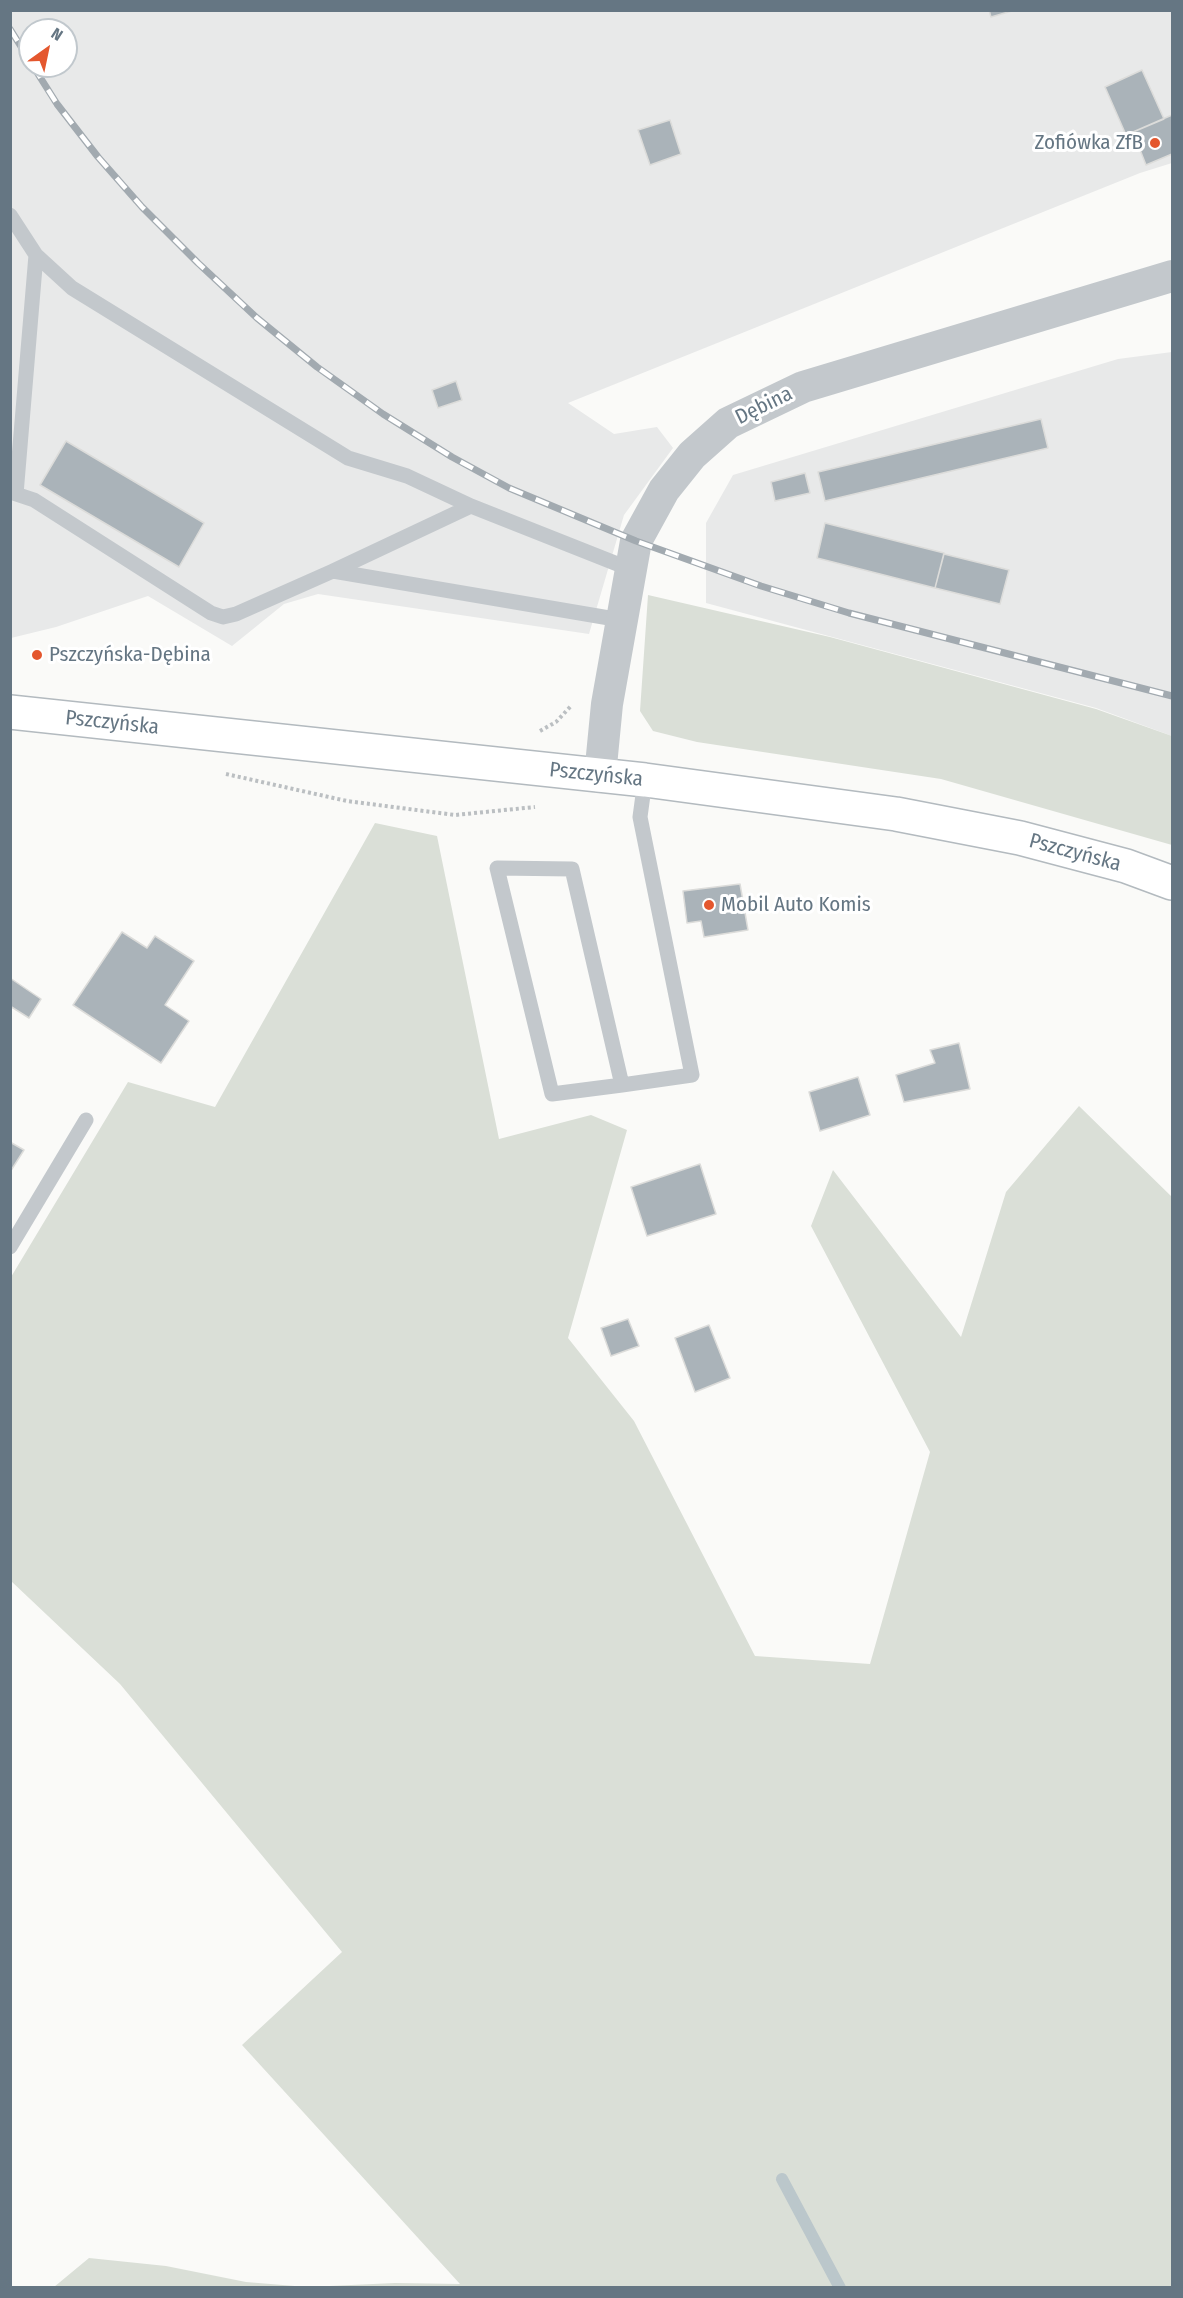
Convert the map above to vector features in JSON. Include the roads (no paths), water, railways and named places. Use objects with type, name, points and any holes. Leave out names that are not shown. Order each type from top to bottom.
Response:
[{"type":"main road","name":"Pszczyńska","points":[[10,712],[645,780],[896,814],[1020,838],[1126,866],[1173,883]]},
{"type":"street","name":"Dębina","points":[[600,776],[607,704],[636,542],[664,490],[692,454],[728,423],[803,387],[1173,276]]},
{"type":"lane","points":[[10,215],[36,255],[72,288],[348,459],[407,476],[471,506],[630,569]]},
{"type":"lane","points":[[36,255],[13,493],[34,500],[211,613],[223,616],[236,614],[471,506]]},
{"type":"lane","points":[[333,571],[621,620]]},
{"type":"lane","points":[[622,1085],[572,869],[497,868],[552,1094],[622,1085],[692,1075],[640,817],[645,780]]},
{"type":"lane","points":[[10,1247],[86,1120]]},
{"type":"waterway","points":[[782,2179],[840,2288]]},
{"type":"railway","points":[[10,29],[18,42]]},
{"type":"railway","points":[[41,78],[57,104],[98,157],[142,207],[257,318],[317,367],[383,414],[452,457],[509,488],[636,541],[761,586],[849,613],[1172,696]]},
{"type":"place","name":"Zofiówka ZfB","points":[[1155,143]]},
{"type":"place","name":"Pszczyńska-Dębina","points":[[37,655]]},
{"type":"place","name":"Mobil Auto Komis","points":[[709,905]]}]
